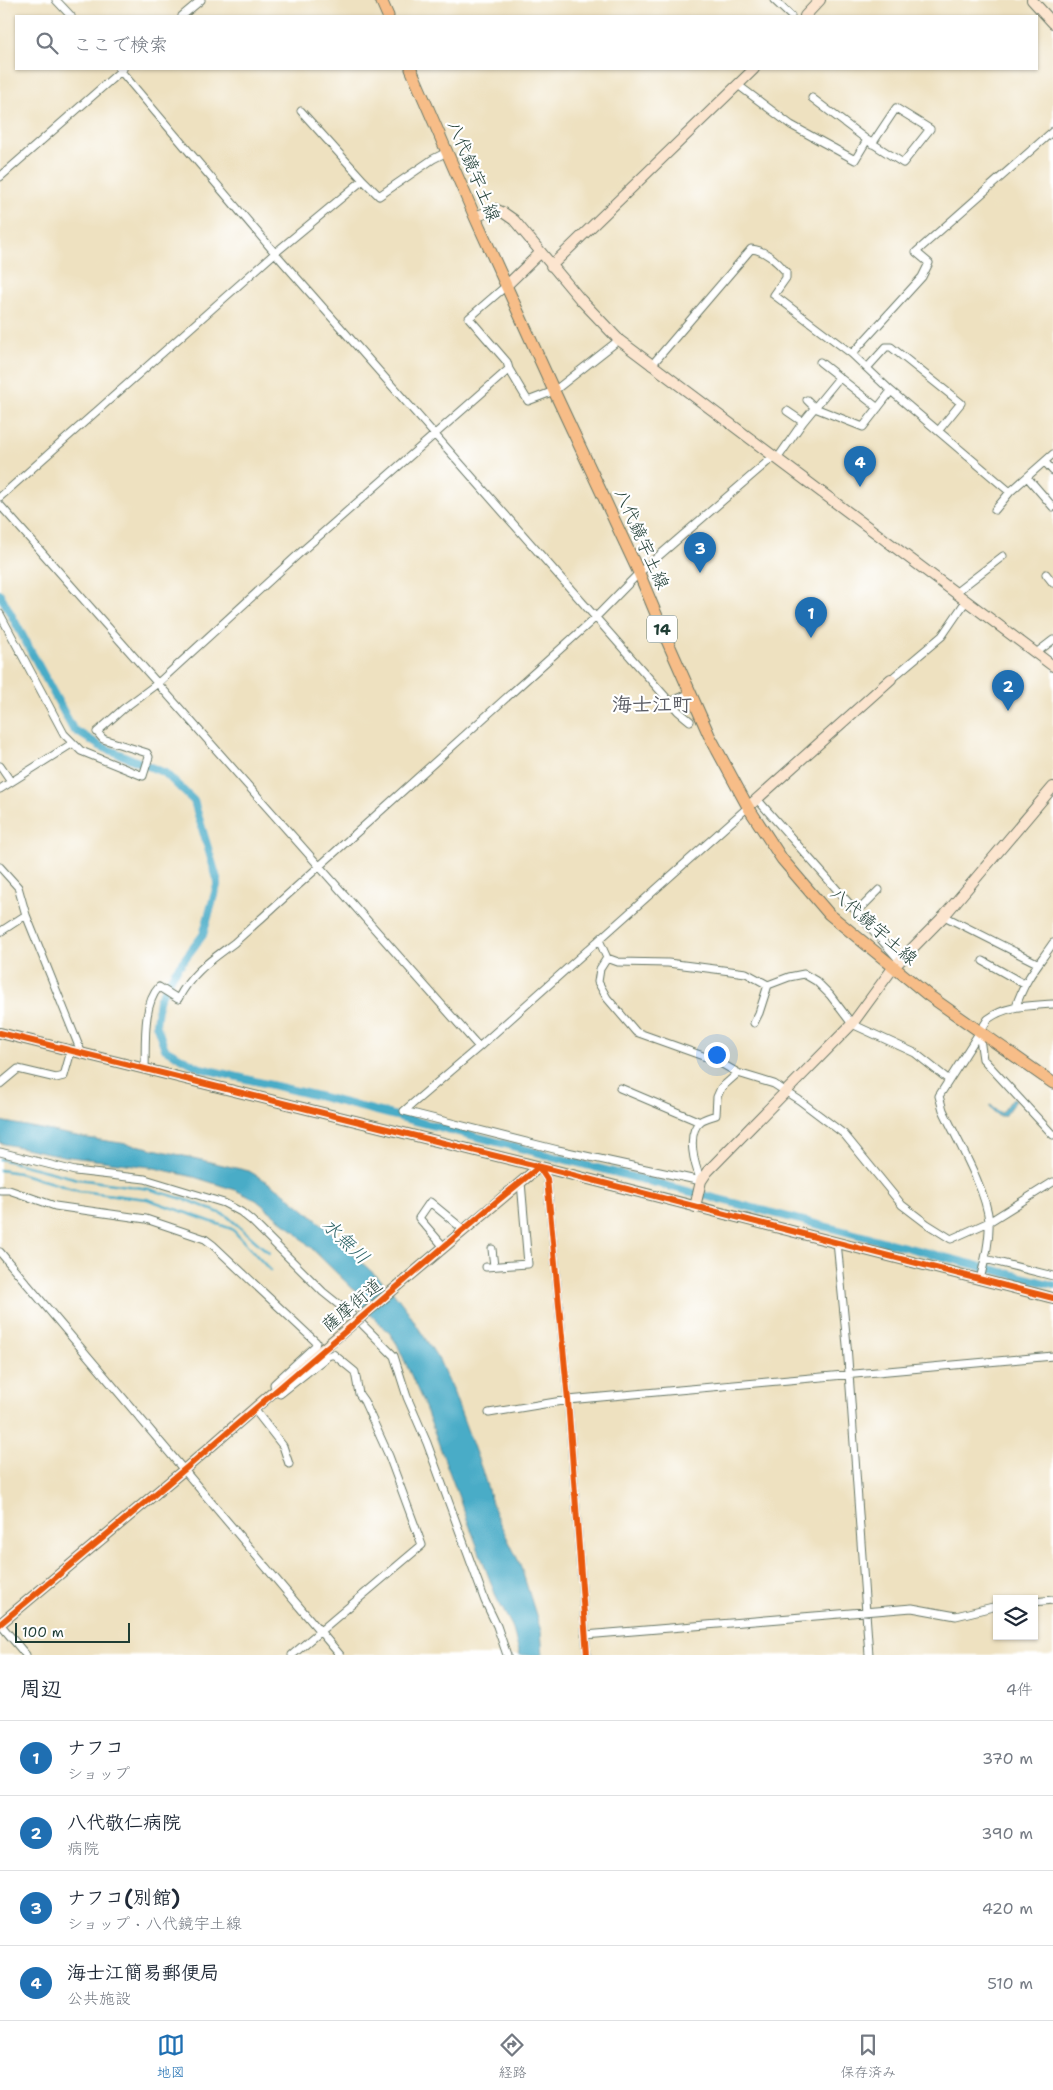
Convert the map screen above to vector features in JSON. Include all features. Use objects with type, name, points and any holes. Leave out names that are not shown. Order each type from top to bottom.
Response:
[{"type":"main road","points":[[381,0],[388,15]]},
{"type":"main road","name":"八代鏡宇土線","points":[[411,70],[506,286],[639,573],[709,735],[752,803],[782,859],[829,914],[897,964],[979,1032],[1053,1083]]},
{"type":"street","points":[[56,0],[70,15]]},
{"type":"street","points":[[183,15],[201,0]]},
{"type":"street","points":[[774,0],[790,15]]},
{"type":"street","points":[[806,15],[820,0]]},
{"type":"street","points":[[1032,0],[1053,23]]},
{"type":"street","points":[[0,177],[120,70]]},
{"type":"street","points":[[122,70],[275,253],[670,702],[690,722]]},
{"type":"street","points":[[552,266],[753,70]]},
{"type":"street","points":[[738,85],[791,125],[855,160],[870,142],[896,108],[930,129],[903,164],[870,142],[812,98]]},
{"type":"street","points":[[301,111],[379,196],[447,152]]},
{"type":"street","points":[[852,354],[922,277],[929,263],[916,252],[1053,130]]},
{"type":"street","points":[[0,497],[275,253],[363,180]]},
{"type":"street","points":[[475,217],[495,209],[514,220],[540,253],[619,340],[651,366],[1053,666]]},
{"type":"street","points":[[651,366],[751,249],[764,252],[786,272],[786,278],[774,295],[852,354],[891,391],[1010,492]]},
{"type":"street","points":[[540,253],[469,318],[508,362],[509,369],[528,401],[554,391],[619,340]]},
{"type":"street","points":[[867,368],[886,346],[891,347],[961,403],[939,430]]},
{"type":"street","points":[[820,362],[878,408]]},
{"type":"street","points":[[0,614],[64,734],[81,751],[143,776],[149,757],[147,754],[104,739],[97,732],[123,708],[158,683],[302,551],[509,369]]},
{"type":"street","points":[[145,1069],[148,1011],[152,995],[158,987],[178,999],[188,980],[198,970],[234,943],[596,617],[639,573],[775,458],[839,378]]},
{"type":"street","points":[[807,400],[815,408],[863,427],[891,391]]},
{"type":"street","points":[[787,411],[803,422]]},
{"type":"street","points":[[995,510],[1010,492],[1053,454]]},
{"type":"street","points":[[1045,462],[1053,471]]},
{"type":"street","points":[[1027,477],[1053,507]]},
{"type":"street","points":[[0,505],[479,1047]]},
{"type":"street","points":[[955,593],[1003,556]]},
{"type":"street","points":[[1046,574],[1053,583]]},
{"type":"street","points":[[702,1181],[558,1150],[404,1111],[479,1047],[942,636],[966,601]]},
{"type":"street","points":[[1036,653],[1053,640]]},
{"type":"street","points":[[670,702],[691,693]]},
{"type":"street","points":[[0,789],[74,743]]},
{"type":"street","points":[[0,766],[11,782]]},
{"type":"street","points":[[695,1207],[702,1181],[707,1172],[852,1024],[897,964],[944,916],[1053,787]]},
{"type":"street","points":[[752,803],[857,912],[897,964]]},
{"type":"street","points":[[0,866],[18,887],[26,915],[82,1054]]},
{"type":"street","points":[[857,912],[879,890]]},
{"type":"street","points":[[0,932],[26,915]]},
{"type":"street","points":[[944,916],[1037,963]]},
{"type":"street","points":[[599,940],[607,958],[618,962],[668,963],[746,973],[768,985],[789,977],[804,974],[816,981],[830,994],[852,1024],[915,1053],[949,1080]]},
{"type":"street","points":[[1016,1006],[1024,984],[1037,963],[1042,960],[1053,944]]},
{"type":"street","points":[[607,958],[600,969],[598,982],[607,998],[636,1032],[774,1084],[799,1100],[844,1134],[893,1196],[927,1224],[951,1238],[989,1222],[1053,1182]]},
{"type":"street","points":[[983,961],[1024,984]]},
{"type":"street","points":[[754,1023],[768,985]]},
{"type":"street","points":[[980,1279],[985,1259],[989,1222],[984,1200],[943,1110],[939,1096],[988,1019],[998,1012],[1016,1006],[1053,1004]]},
{"type":"street","points":[[979,1032],[983,1060],[1053,1135]]},
{"type":"street","points":[[0,1033],[539,1167],[1053,1298]]},
{"type":"street","points":[[0,1084],[18,1069],[56,1078],[64,1076],[71,1051]]},
{"type":"street","points":[[702,1181],[696,1168],[692,1136],[700,1122],[716,1115],[717,1097],[721,1088],[738,1072]]},
{"type":"street","points":[[620,1088],[700,1122]]},
{"type":"street","points":[[0,1152],[75,1171],[145,1179],[224,1203],[241,1212],[252,1221],[323,1292],[376,1336],[394,1356],[407,1398],[428,1443],[485,1602],[497,1626],[507,1655]]},
{"type":"street","points":[[539,1167],[547,1179],[568,1400],[587,1655]]},
{"type":"street","name":"薩摩街道","points":[[0,1624],[539,1167]]},
{"type":"street","points":[[492,1249],[490,1267],[528,1264],[521,1182]]},
{"type":"street","points":[[0,1190],[9,1190],[55,1206],[146,1218],[205,1239],[214,1245],[316,1342],[315,1346],[274,1384],[275,1391],[280,1394],[333,1354],[355,1372],[359,1394],[389,1456],[422,1546],[292,1655]]},
{"type":"street","points":[[444,1247],[419,1218],[430,1202],[464,1230]]},
{"type":"street","points":[[836,1242],[869,1655]]},
{"type":"street","points":[[0,1252],[340,1655]]},
{"type":"street","points":[[985,1259],[1053,1276]]},
{"type":"street","points":[[489,1413],[568,1400],[1053,1356]]},
{"type":"street","points":[[254,1409],[283,1446],[289,1464]]},
{"type":"street","points":[[1038,1602],[1053,1600]]},
{"type":"street","points":[[585,1635],[865,1614],[912,1608],[956,1616],[993,1607]]},
{"type":"street","points":[[0,1624],[26,1655]]},
{"type":"water","points":[[1013,1098],[1016,1100],[1004,1116],[998,1116],[989,1106],[991,1105],[999,1113],[1002,1113]]},
{"type":"water","points":[[0,1121],[87,1138],[141,1146],[249,1171],[279,1189],[329,1230],[341,1244],[391,1289],[439,1360],[453,1391],[482,1470],[495,1513],[520,1564],[541,1631],[543,1655],[520,1655],[512,1626],[497,1599],[423,1402],[397,1344],[388,1331],[363,1308],[355,1291],[294,1231],[256,1200],[235,1190],[194,1177],[150,1167],[63,1156],[0,1143]]},
{"type":"waterway","points":[[0,594],[73,729],[100,746],[165,773],[194,801],[218,882],[203,935],[174,973],[159,1000],[156,1024],[165,1049],[200,1068],[318,1096],[1053,1285]]},
{"type":"waterway","points":[[0,1159],[78,1179],[149,1189],[190,1201],[227,1216],[269,1253]]},
{"type":"waterway","points":[[0,1170],[19,1173],[79,1191],[147,1199],[232,1229],[270,1270]]},
{"type":"cycle path","points":[[0,1033],[553,1170],[1053,1298]]},
{"type":"cycle path","points":[[0,1624],[539,1167],[547,1179],[568,1400],[587,1655]]},
{"type":"place","name":"海士江簡易郵便局","points":[[860,487]]},
{"type":"place","name":"ナフコ(別館)","points":[[700,573]]},
{"type":"place","name":"ナフコ","points":[[811,638]]},
{"type":"place","name":"八代敬仁病院","points":[[1008,711]]},
{"type":"district","name":"海士江町","points":[[652,704]]},
{"type":"water label","name":"水無川","points":[[346,1241]]}]
